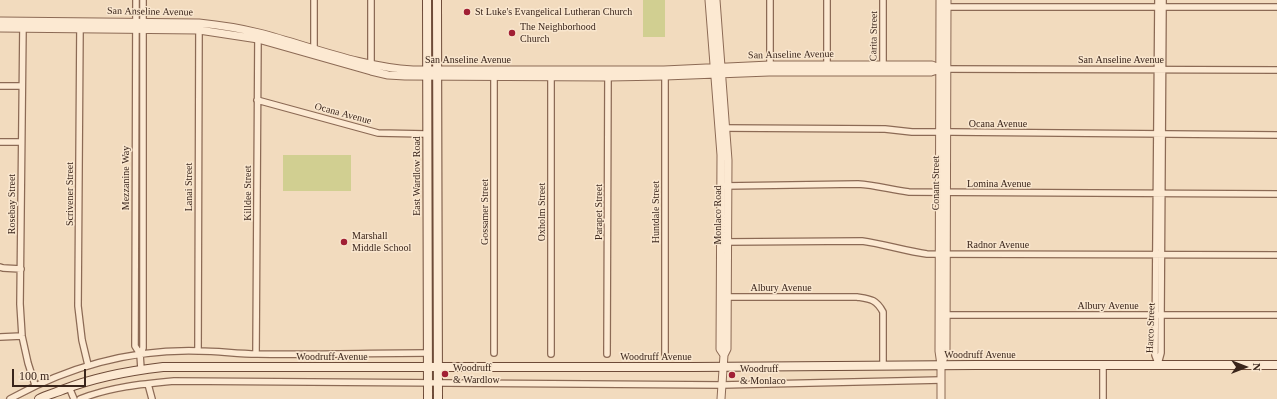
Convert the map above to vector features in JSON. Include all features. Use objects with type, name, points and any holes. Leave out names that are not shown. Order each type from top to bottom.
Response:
[{"type":"main road","name":"East Wardlow Road","points":[[427,0],[426,134],[428,399]]},
{"type":"main road","name":"East Wardlow Road","points":[[437,0],[438,399]]},
{"type":"main road","points":[[427,13],[437,13]]},
{"type":"main road","name":"Woodruff Avenue","points":[[39,399],[97,378],[141,369],[163,367],[883,366],[1103,364],[1277,365]]},
{"type":"street","name":"Mezzanine Way","points":[[136,0],[139,26],[142,192],[143,348],[140,354]]},
{"type":"street","name":"Mezzanine Way","points":[[141,369],[140,354],[135,346],[135,192],[139,26],[142,0]]},
{"type":"street","points":[[314,0],[314,52]]},
{"type":"street","points":[[371,0],[371,68]]},
{"type":"street","points":[[709,0],[718,71]]},
{"type":"street","points":[[716,0],[718,71]]},
{"type":"street","points":[[770,0],[770,68]]},
{"type":"street","points":[[827,0],[827,73]]},
{"type":"street","name":"Carita Street","points":[[883,0],[883,68]]},
{"type":"street","name":"Harco Street","points":[[1158,0],[1160,7],[1159,315],[1155,355],[1158,364]]},
{"type":"street","name":"Harco Street","points":[[1160,7],[1163,0]]},
{"type":"street","points":[[944,3],[1160,7],[1277,7]]},
{"type":"street","name":"Conant Street","points":[[941,399],[942,365],[939,351],[943,315],[944,3]]},
{"type":"street","name":"San Anseline Avenue","points":[[0,21],[23,24],[199,26],[258,36],[371,68],[396,69],[427,73],[665,73],[827,65],[883,68]]},
{"type":"street","name":"San Anseline Avenue","points":[[0,28],[23,24]]},
{"type":"street","name":"Rosebay Street","points":[[23,24],[21,86],[20,304],[22,336],[28,363],[36,385]]},
{"type":"street","name":"Scrivener Street","points":[[80,25],[78,306],[82,340],[88,365]]},
{"type":"street","name":"Lanai Street","points":[[198,351],[199,26]]},
{"type":"street","name":"Killdee Street","points":[[256,354],[258,36]]},
{"type":"street","name":"San Anseline Avenue","points":[[770,68],[827,73],[932,65],[944,69],[1277,70]]},
{"type":"street","name":"Monlaco Road","points":[[718,71],[725,185],[724,297],[727,349],[724,355],[722,399]]},
{"type":"street","name":"Gossamer Street","points":[[494,73],[494,353]]},
{"type":"street","name":"Oxholm Street","points":[[551,73],[551,354]]},
{"type":"street","name":"Huntdale Street","points":[[665,73],[665,354]]},
{"type":"street","name":"Parapet Street","points":[[607,354],[608,74]]},
{"type":"street","points":[[0,86],[21,86]]},
{"type":"street","name":"Ocana Avenue","points":[[257,100],[378,133],[426,134]]},
{"type":"street","name":"Ocana Avenue","points":[[722,128],[885,128],[912,132],[1277,135]]},
{"type":"street","points":[[0,142],[21,142]]},
{"type":"street","name":"Lomina Avenue","points":[[725,185],[873,184],[910,192],[1277,194]]},
{"type":"street","points":[[135,192],[142,192]]},
{"type":"street","name":"Radnor Avenue","points":[[724,242],[862,241],[878,243],[911,252],[943,254],[1277,255]]},
{"type":"street","points":[[0,267],[21,269]]},
{"type":"street","name":"Albury Avenue","points":[[724,297],[857,297],[873,299],[883,312],[883,366]]},
{"type":"street","name":"Albury Avenue","points":[[943,315],[1277,315]]},
{"type":"street","points":[[0,337],[22,336]]},
{"type":"street","name":"Woodruff Avenue","points":[[10,399],[36,385],[88,365],[140,354],[198,351],[256,354],[427,353]]},
{"type":"street","points":[[1103,364],[1103,399]]},
{"type":"street","points":[[80,399],[92,394],[116,388],[174,381],[722,385],[941,380]]},
{"type":"street","points":[[148,384],[152,399]]},
{"type":"street","points":[[69,387],[74,399]]},
{"type":"shaded area","points":[[643,0],[665,0],[665,37],[643,37]]},
{"type":"shaded area","points":[[283,155],[351,155],[351,191],[283,191]]},
{"type":"place","name":"St Luke's Evangelical Lutheran Church","points":[[467,12]]},
{"type":"place","name":"The Neighborhood Church","points":[[512,33]]},
{"type":"place","name":"Marshall Middle School","points":[[344,242]]},
{"type":"place","name":"Woodruff & Wardlow","points":[[445,374]]},
{"type":"place","name":"Woodruff & Monlaco","points":[[732,375]]}]
